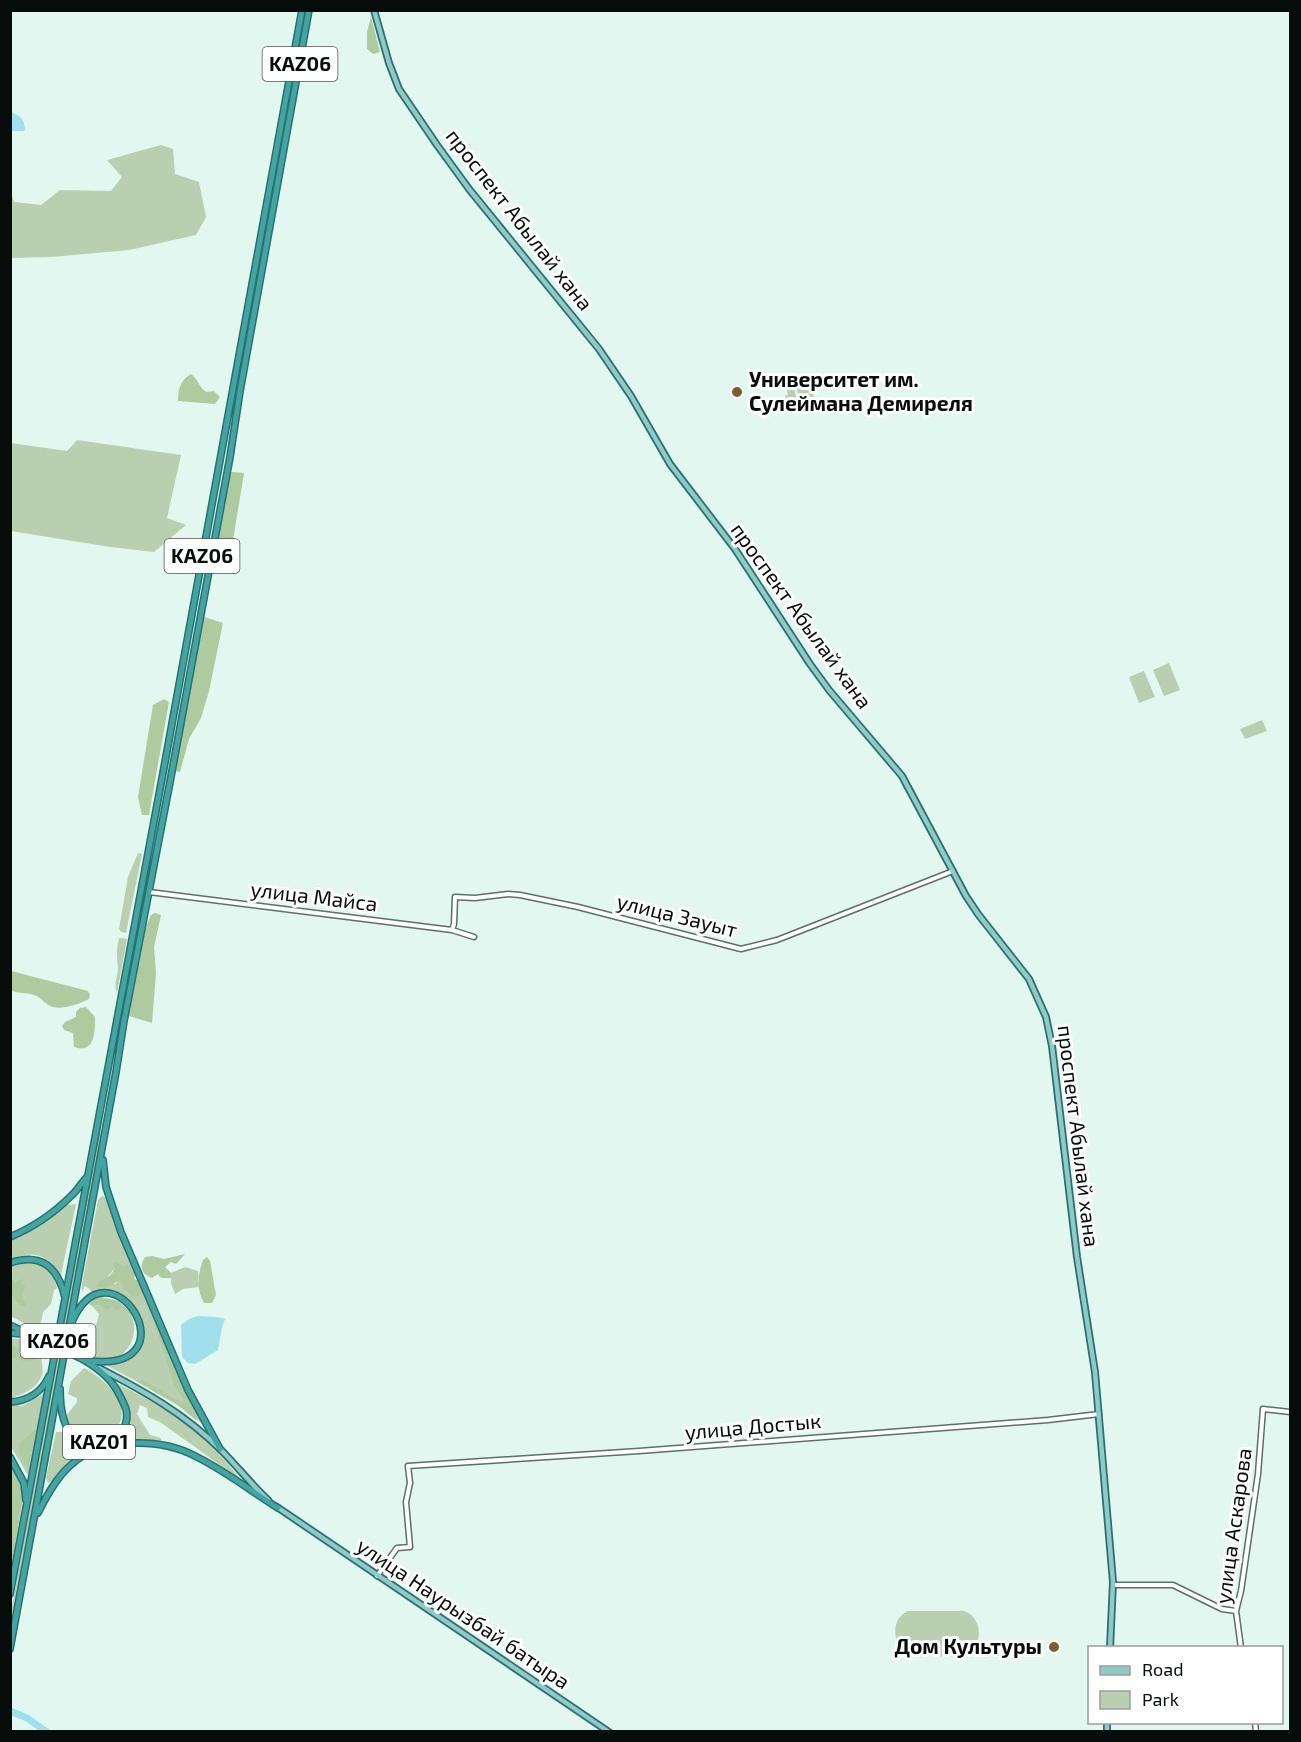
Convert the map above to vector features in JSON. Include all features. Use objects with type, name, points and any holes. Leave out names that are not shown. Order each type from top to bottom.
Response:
[{"type":"highway","name":"KАZ06","points":[[10,1594],[66,1301],[302,10]]},
{"type":"highway","name":"KАZ06","points":[[10,1649],[230,457],[309,10]]},
{"type":"highway","points":[[102,1102],[110,1104]]},
{"type":"highway","points":[[103,1144],[106,1187],[121,1232],[188,1390],[220,1449]]},
{"type":"highway","points":[[10,1237],[51,1215],[88,1176]]},
{"type":"highway","points":[[10,1263],[26,1259],[35,1260],[49,1267],[60,1279],[66,1301]]},
{"type":"highway","points":[[67,1334],[79,1310],[95,1294],[107,1293],[119,1296],[137,1314],[141,1322],[141,1336],[139,1343],[129,1355],[109,1362],[84,1360]]},
{"type":"highway","name":"KАZ01","points":[[11,1327],[84,1360],[110,1380],[126,1407],[127,1422],[120,1433],[113,1438],[88,1443],[72,1436],[62,1415],[61,1366]]},
{"type":"highway","points":[[10,1402],[33,1396],[48,1380],[54,1364]]},
{"type":"highway","points":[[33,1532],[42,1505],[73,1462],[96,1451],[137,1443],[159,1444],[195,1455],[278,1508]]},
{"type":"highway","points":[[10,1457],[24,1483],[27,1505]]},
{"type":"main road","name":"проспект Абылай хана","points":[[374,10],[389,63],[399,88],[437,145],[469,189],[599,349],[631,396],[670,464],[735,549],[829,690],[902,776],[978,914],[1029,979],[1046,1017],[1052,1046],[1063,1152],[1095,1372],[1113,1586],[1110,1646]]},
{"type":"main road","name":"улица Наурызбай батыра","points":[[96,1367],[173,1409],[220,1449],[278,1508],[609,1731]]},
{"type":"street","name":"улица Зауыт","points":[[452,930],[455,897],[475,898],[508,894],[578,907],[741,949],[777,940],[953,871]]},
{"type":"street","name":"улица Майса","points":[[149,892],[452,930],[474,937]]},
{"type":"street","name":"улица Аскарова","points":[[1241,1646],[1236,1611],[1258,1474],[1263,1409],[1290,1412]]},
{"type":"street","name":"улица Достык","points":[[376,1576],[397,1548],[410,1547],[406,1502],[410,1483],[408,1466],[1048,1420],[1099,1414]]},
{"type":"street","points":[[1113,1586],[1173,1585],[1222,1609],[1236,1611]]},
{"type":"green space","points":[[371,17],[380,52],[373,54],[367,49],[367,32]]},
{"type":"green space","points":[[161,145],[173,149],[175,174],[199,182],[206,217],[196,235],[129,250],[11,258],[11,192],[14,202],[41,205],[60,190],[111,191],[122,177],[107,160]]},
{"type":"green space","points":[[191,374],[206,392],[214,391],[220,397],[215,404],[178,401],[180,386]]},
{"type":"green space","points":[[811,380],[815,405],[800,408],[796,382]]},
{"type":"green space","points":[[793,381],[798,409],[787,411],[785,396],[788,395],[785,382]]},
{"type":"green space","points":[[77,440],[181,455],[167,518],[186,525],[154,552],[11,531],[11,443],[67,451]]},
{"type":"green space","points":[[231,472],[244,473],[233,540],[216,539],[228,474]]},
{"type":"green space","points":[[201,616],[223,623],[209,691],[201,718],[189,739],[180,772],[174,771]]},
{"type":"green space","points":[[1169,663],[1180,690],[1164,696],[1153,670]]},
{"type":"green space","points":[[1144,671],[1155,697],[1139,703],[1129,677]]},
{"type":"green space","points":[[164,699],[169,702],[149,815],[142,815],[138,797],[153,705]]},
{"type":"green space","points":[[1262,720],[1267,731],[1245,739],[1240,729]]},
{"type":"green space","points":[[138,853],[142,854],[126,933],[119,929],[128,877]]},
{"type":"green space","points":[[155,913],[161,915],[154,947],[156,973],[152,1023],[129,1016],[143,933],[151,915]]},
{"type":"green space","points":[[119,938],[127,939],[117,993],[117,949]]},
{"type":"green space","points":[[11,971],[88,991],[89,999],[64,1007],[50,1006],[36,996],[11,990]]},
{"type":"green space","points":[[86,1007],[95,1017],[92,1040],[86,1047],[74,1047],[73,1033],[64,1030],[62,1026],[76,1017],[76,1012],[80,1008]]},
{"type":"green space","points":[[102,1109],[100,1141],[11,1628],[11,1612]]},
{"type":"green space","points":[[102,1196],[107,1198],[134,1269],[115,1268],[104,1281],[116,1284],[121,1279],[138,1295],[143,1293],[179,1379],[198,1412],[201,1423],[179,1406],[108,1366],[130,1359],[137,1353],[143,1336],[140,1317],[129,1301],[110,1292],[90,1293],[91,1290],[85,1286],[82,1292],[98,1200]]},
{"type":"green space","points":[[76,1204],[61,1275],[50,1263],[39,1256],[27,1255],[11,1260],[11,1239],[30,1230],[66,1205]]},
{"type":"green space","points":[[185,1254],[176,1264],[171,1262],[165,1267],[171,1273],[171,1278],[161,1278],[158,1274],[152,1278],[142,1269],[145,1257],[164,1259]]},
{"type":"green space","points":[[207,1257],[210,1261],[216,1295],[212,1303],[204,1303],[199,1287],[201,1265]]},
{"type":"green space","points":[[26,1261],[47,1269],[53,1276],[57,1288],[36,1330],[11,1316],[11,1267]]},
{"type":"green space","points":[[116,1261],[123,1267],[128,1264],[136,1274],[134,1279],[140,1281],[143,1293],[134,1298],[123,1287],[121,1280],[109,1287],[97,1286],[98,1282],[106,1279],[112,1273]]},
{"type":"green space","points":[[185,1267],[198,1271],[199,1287],[183,1289],[175,1294],[171,1283],[171,1273]]},
{"type":"green space","points":[[26,1278],[20,1284],[25,1284],[22,1298],[26,1305],[23,1306],[12,1295],[11,1283],[12,1279],[16,1282]]},
{"type":"green space","points":[[101,1297],[118,1301],[129,1311],[121,1308],[116,1310],[112,1307],[106,1310],[100,1305],[89,1304],[93,1299]]},
{"type":"green space","points":[[100,1305],[129,1311],[134,1324],[130,1345],[121,1356],[114,1359],[86,1355],[99,1314],[92,1306]]},
{"type":"green space","points":[[152,1315],[179,1379],[198,1412],[196,1420],[179,1406],[136,1381],[143,1380],[185,1403],[174,1384]]},
{"type":"green space","points":[[11,1338],[23,1340],[42,1350],[43,1369],[40,1380],[33,1387],[11,1398]]},
{"type":"green space","points":[[11,1345],[26,1351],[42,1350],[41,1356],[26,1361],[11,1358]]},
{"type":"green space","points":[[84,1368],[107,1385],[114,1393],[122,1411],[121,1420],[116,1429],[102,1438],[89,1439],[79,1436],[72,1429],[66,1416],[77,1402],[77,1398],[68,1394],[71,1381]]},
{"type":"green space","points":[[116,1383],[152,1402],[184,1423],[214,1449],[241,1480],[160,1422],[148,1417],[147,1408],[140,1405],[137,1414],[150,1435],[161,1438],[161,1441],[124,1441],[88,1450],[67,1463],[48,1483],[46,1478],[56,1432],[62,1432],[77,1443],[87,1445],[118,1437],[127,1427],[129,1412]]},
{"type":"green space","points":[[45,1393],[28,1475],[11,1447],[11,1404],[22,1406]]},
{"type":"green space","points":[[36,1429],[28,1468],[20,1455],[19,1444]]},
{"type":"green space","points":[[11,1463],[21,1482],[23,1498],[13,1557],[10,1559]]},
{"type":"green space","points":[[908,1611],[964,1611],[971,1614],[979,1634],[975,1648],[963,1657],[905,1655],[898,1644],[895,1631],[898,1620]]},
{"type":"water","points":[[10,112],[22,119],[25,131],[11,131]]},
{"type":"water","points":[[198,1316],[225,1319],[218,1350],[195,1364],[188,1363],[182,1357],[181,1325]]},
{"type":"waterway","points":[[10,1711],[27,1718],[47,1732]]},
{"type":"place","name":"Университет им. Сулеймана Демиреля","points":[[737,392]]},
{"type":"place","name":"Дом Культуры","points":[[1054,1647]]}]
